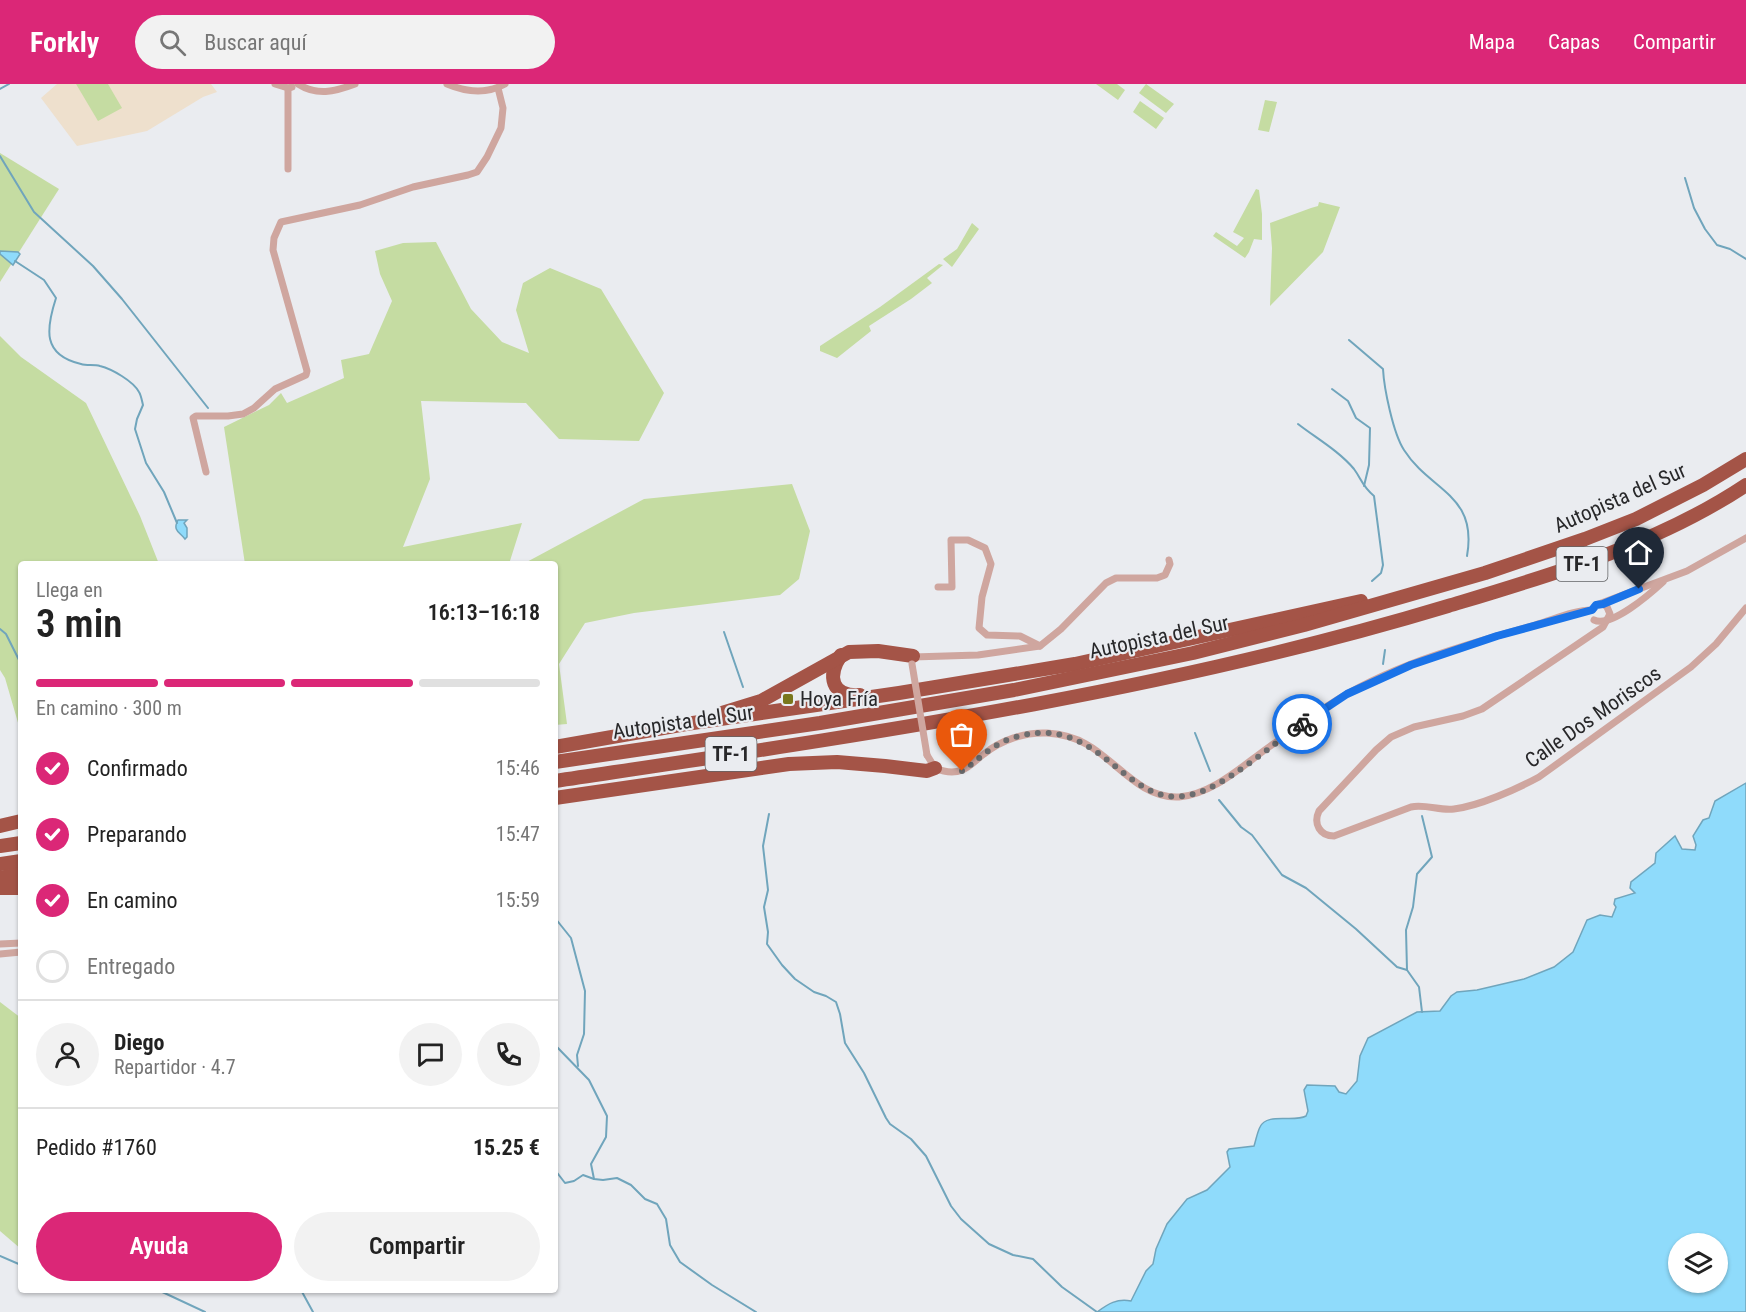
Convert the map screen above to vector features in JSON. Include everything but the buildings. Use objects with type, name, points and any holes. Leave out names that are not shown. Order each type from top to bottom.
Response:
[{"type":"highway","name":"Autopista del Sur","points":[[558,762],[820,723],[1014,690],[1204,650],[1389,602],[1585,539],[1636,519],[1703,485],[1746,459]]},
{"type":"highway","name":"Autopista del Sur","points":[[558,781],[981,715],[1162,680],[1292,649],[1523,584],[1617,552],[1707,509],[1746,485]]},
{"type":"highway","points":[[558,746],[686,724],[1075,664],[1485,573]]},
{"type":"highway","points":[[686,724],[760,701],[841,655],[866,651],[912,660]]},
{"type":"highway","points":[[841,655],[833,671],[835,686],[840,691],[849,695],[882,691],[898,693]]},
{"type":"highway","points":[[558,798],[789,764],[837,762],[927,771],[935,768]]},
{"type":"highway","points":[[558,790],[624,771]]},
{"type":"highway","points":[[0,826],[18,822]]},
{"type":"highway","points":[[0,832],[18,829]]},
{"type":"highway","points":[[0,846],[18,843]]},
{"type":"highway","points":[[0,864],[18,861]]},
{"type":"highway","points":[[0,878],[18,875]]},
{"type":"highway","points":[[0,888],[18,888]]},
{"type":"street","points":[[275,84],[284,86],[298,84],[307,90],[329,92],[355,84]]},
{"type":"street","points":[[450,85],[471,91],[498,88],[506,84]]},
{"type":"street","points":[[284,86],[288,169]]},
{"type":"street","points":[[207,472],[193,418],[243,414],[254,408],[275,389],[306,375],[307,371],[273,250],[274,238],[281,222],[360,205],[413,187],[468,176],[477,172],[501,128],[504,108],[498,88]]},
{"type":"street","points":[[1169,560],[1170,564],[1165,574],[1157,578],[1116,578],[1106,583],[1061,629],[1040,646],[978,655],[912,660],[927,755],[935,768],[952,772],[962,771],[986,752],[1007,740],[1023,735],[1050,733],[1087,744],[1137,783],[1151,790],[1176,797],[1191,795],[1224,779],[1330,704],[1383,676],[1497,636],[1592,610],[1596,605],[1665,580],[1713,558],[1746,538]]},
{"type":"street","points":[[938,587],[952,587],[951,540],[968,540],[985,548],[991,564],[982,597],[979,628],[987,635],[1020,636],[1040,646]]},
{"type":"street","points":[[1594,620],[1600,622],[1616,618],[1665,580]]},
{"type":"street","points":[[1586,637],[1603,627],[1610,612],[1603,604]]},
{"type":"street","name":"Calle Dos Moriscos","points":[[1586,637],[1482,709],[1414,727],[1391,737],[1318,812],[1316,819],[1318,829],[1334,836],[1411,807],[1425,806],[1448,810],[1461,808],[1514,789],[1539,777],[1691,667],[1716,644],[1746,608]]},
{"type":"street","points":[[1586,637],[1594,627],[1592,610]]},
{"type":"street","points":[[0,944],[18,943]]},
{"type":"street","points":[[0,954],[18,952]]},
{"type":"shaded area","points":[[57,84],[211,84],[217,92],[203,97],[147,131],[77,146],[41,98]]},
{"type":"green space","points":[[76,84],[108,84],[122,108],[98,121]]},
{"type":"green space","points":[[1096,84],[1117,84],[1125,90],[1118,100]]},
{"type":"green space","points":[[1146,84],[1174,104],[1166,113],[1139,93]]},
{"type":"green space","points":[[1265,100],[1277,102],[1269,132],[1258,130]]},
{"type":"green space","points":[[1140,101],[1164,118],[1156,129],[1133,112]]},
{"type":"green space","points":[[0,153],[59,189],[0,282]]},
{"type":"green space","points":[[1256,189],[1259,190],[1262,214],[1262,240],[1254,239],[1245,258],[1213,236],[1216,232],[1237,246],[1244,238],[1233,232]]},
{"type":"green space","points":[[1319,202],[1340,207],[1323,252],[1270,306],[1272,248],[1270,223],[1318,206]]},
{"type":"green space","points":[[972,223],[979,229],[952,267],[943,259],[957,249]]},
{"type":"green space","points":[[436,242],[471,309],[502,342],[529,353],[516,310],[523,283],[550,268],[601,289],[664,393],[639,441],[559,439],[526,403],[421,401],[430,479],[403,547],[522,523],[510,561],[245,561],[224,427],[269,405],[281,393],[287,403],[344,378],[341,360],[369,354],[392,301],[380,274],[375,251],[403,243]]},
{"type":"green space","points":[[939,264],[943,265],[927,278],[932,283],[869,326],[871,331],[837,358],[820,351],[820,346],[880,307]]},
{"type":"green space","points":[[0,336],[21,357],[86,403],[140,516],[158,561],[18,561],[18,723],[5,678],[0,670]]},
{"type":"green space","points":[[792,484],[810,531],[799,579],[780,595],[634,613],[585,623],[559,664],[567,724],[558,725],[558,561],[529,561],[644,499]]},
{"type":"green space","points":[[0,1002],[18,1016],[18,1246],[0,1231]]},
{"type":"water","points":[[0,251],[20,254],[13,265],[0,254]]},
{"type":"water","points":[[178,520],[187,520],[184,523],[187,528],[185,539],[176,529]]},
{"type":"water","points":[[1746,783],[1746,1312],[1097,1312],[1113,1302],[1131,1301],[1146,1271],[1153,1264],[1156,1249],[1167,1224],[1187,1199],[1207,1190],[1230,1167],[1227,1152],[1229,1149],[1254,1146],[1260,1127],[1268,1120],[1295,1119],[1306,1116],[1308,1111],[1304,1090],[1307,1085],[1335,1086],[1339,1092],[1346,1094],[1357,1081],[1360,1056],[1368,1038],[1417,1012],[1440,1011],[1451,996],[1457,992],[1477,990],[1524,979],[1554,967],[1573,952],[1587,920],[1600,915],[1612,917],[1616,907],[1615,899],[1635,893],[1630,888],[1631,882],[1655,863],[1656,853],[1675,836],[1682,849],[1695,850],[1693,836],[1703,820],[1709,818],[1715,801]]},
{"type":"waterway","points":[[0,89],[9,84]]},
{"type":"waterway","points":[[0,156],[34,212],[93,266],[208,408]]},
{"type":"waterway","points":[[1685,178],[1694,208],[1717,245],[1730,249],[1746,259]]},
{"type":"waterway","points":[[15,261],[44,280],[56,298],[49,330],[53,347],[59,354],[68,360],[86,365],[98,365],[110,370],[122,376],[139,392],[143,405],[135,429],[146,463],[164,492],[177,523]]},
{"type":"waterway","points":[[1349,340],[1383,369],[1390,410],[1396,433],[1404,450],[1415,464],[1459,506],[1469,535],[1467,556]]},
{"type":"waterway","points":[[1332,389],[1348,401],[1356,418],[1370,428],[1369,465],[1364,486]]},
{"type":"waterway","points":[[1298,424],[1348,462],[1374,496],[1383,565],[1381,573],[1372,581]]},
{"type":"waterway","points":[[0,629],[6,634],[18,658]]},
{"type":"waterway","points":[[724,632],[743,687]]},
{"type":"waterway","points":[[1383,664],[1385,650]]},
{"type":"waterway","points":[[1195,733],[1210,771]]},
{"type":"waterway","points":[[1219,800],[1241,827],[1252,835],[1282,875],[1306,888],[1356,929],[1397,967],[1407,970]]},
{"type":"waterway","points":[[769,814],[763,846],[768,890],[764,907],[768,932],[767,944],[795,979],[814,992],[836,1002],[845,1043],[864,1073],[886,1118],[890,1124],[911,1139],[926,1156],[951,1206],[961,1219],[989,1244],[1013,1255],[1033,1259],[1062,1287],[1097,1312]]},
{"type":"waterway","points":[[1422,816],[1432,857],[1417,874],[1413,907],[1406,930],[1407,970],[1419,987],[1422,1012]]},
{"type":"waterway","points":[[558,922],[571,938],[585,991],[584,1034],[577,1055],[578,1066]]},
{"type":"waterway","points":[[558,1048],[589,1080],[607,1116],[606,1137],[591,1164],[594,1179],[617,1178],[631,1185],[645,1199],[657,1204],[666,1219],[670,1245],[680,1262],[756,1312]]},
{"type":"waterway","points":[[558,1174],[565,1183],[574,1181],[583,1175],[594,1179]]},
{"type":"waterway","points":[[0,1256],[18,1264]]},
{"type":"waterway","points":[[164,1293],[205,1312]]},
{"type":"waterway","points":[[303,1293],[313,1312]]},
{"type":"way so far","points":[[962,771],[996,745],[1007,740],[1023,735],[1050,733],[1087,744],[1137,783],[1151,790],[1176,797],[1191,795],[1217,784],[1302,724]]},
{"type":"place","name":"Hoya Fría","points":[[788,699]]},
{"type":"route","points":[[1302,724],[1330,704],[1383,676],[1497,636],[1592,610],[1596,605],[1639,589]]}]
